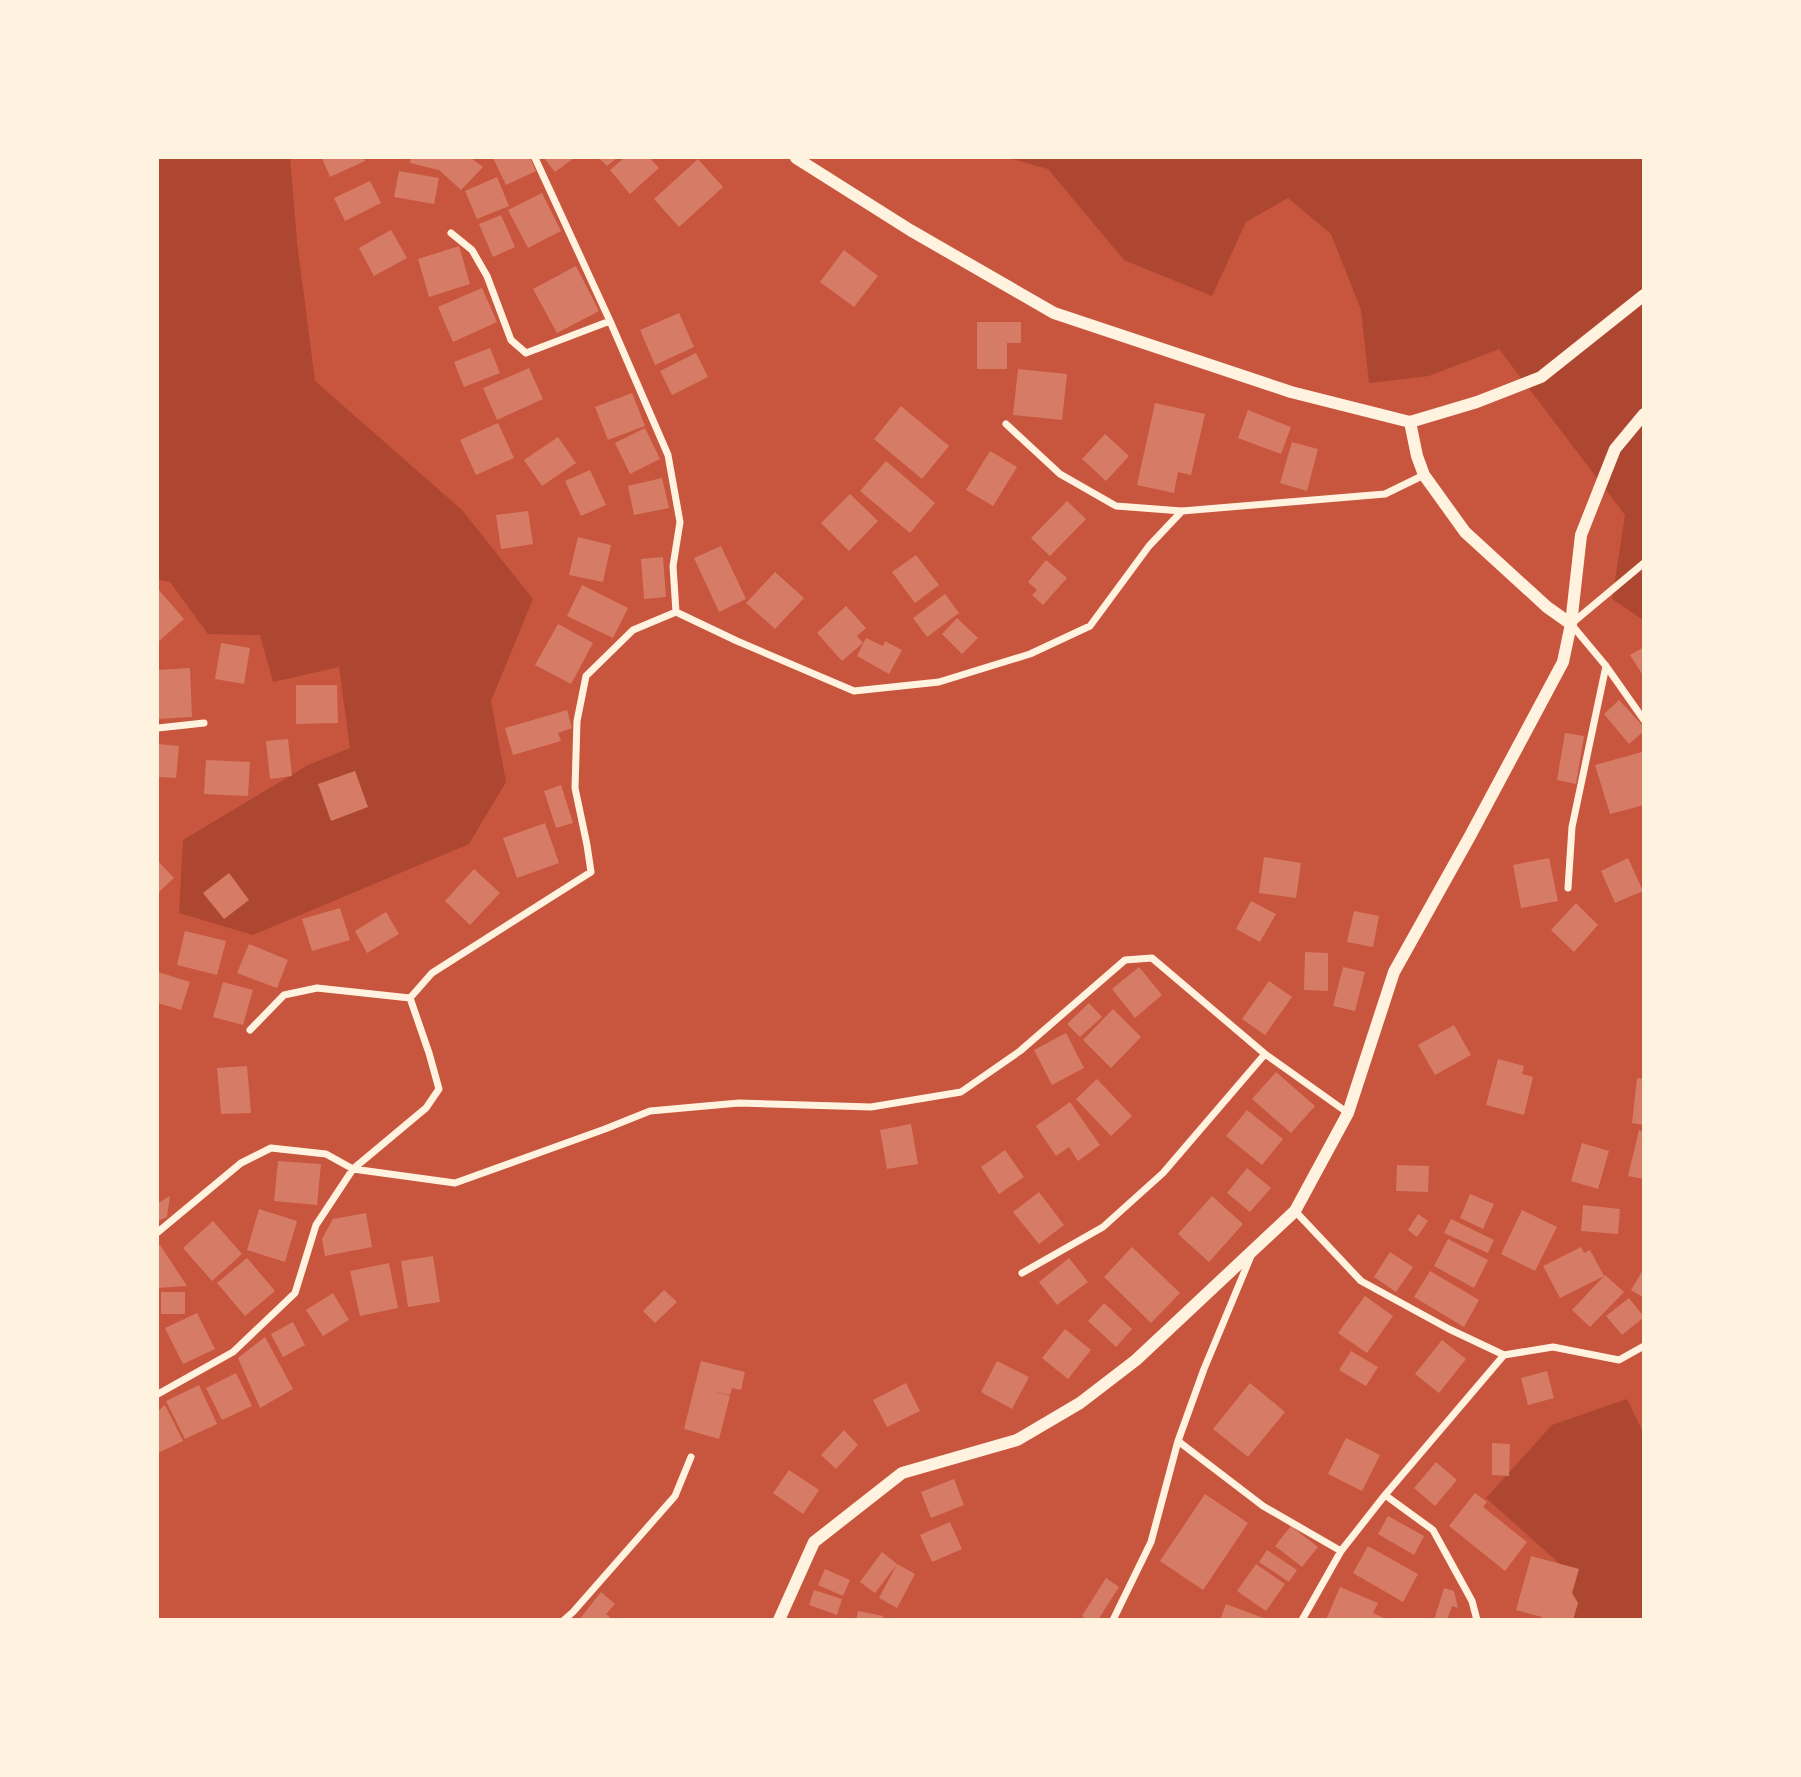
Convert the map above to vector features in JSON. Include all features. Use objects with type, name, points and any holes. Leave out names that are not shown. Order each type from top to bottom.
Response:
[{"type":"street","points":[[535,158],[668,455],[680,522],[673,566],[676,611]]},
{"type":"street","points":[[796,158],[910,230],[1054,313],[1291,392],[1410,422],[1477,402],[1542,377],[1643,295]]},
{"type":"street","points":[[451,233],[472,250],[487,276],[511,340],[526,353],[610,321]]},
{"type":"street","points":[[779,1619],[814,1542],[902,1473],[1017,1440],[1080,1403],[1136,1360],[1295,1211],[1348,1113],[1394,972],[1563,662],[1571,624],[1581,535],[1615,449],[1643,414]]},
{"type":"street","points":[[1410,422],[1424,475],[1465,532],[1547,607],[1571,624],[1606,666],[1643,720]]},
{"type":"street","points":[[1006,424],[1060,474],[1116,506],[1182,511],[1385,494],[1424,475]]},
{"type":"street","points":[[676,611],[737,641],[855,691],[939,682],[1030,654],[1090,626],[1149,546],[1182,511]]},
{"type":"street","points":[[1571,624],[1643,563]]},
{"type":"street","points":[[410,998],[432,973],[591,872],[575,788],[577,722],[586,676],[633,630],[676,611]]},
{"type":"street","points":[[1568,888],[1572,827],[1606,666]]},
{"type":"street","points":[[158,728],[204,723]]},
{"type":"street","points":[[158,1232],[241,1163],[271,1148],[326,1154],[353,1169],[455,1183],[650,1111],[739,1103],[871,1107],[961,1092],[1020,1051],[1125,960],[1152,958],[1265,1054],[1348,1113]]},
{"type":"street","points":[[250,1030],[284,995],[317,988],[410,998]]},
{"type":"street","points":[[158,1394],[233,1352],[295,1293],[316,1226],[353,1169],[426,1108],[439,1089],[410,998]]},
{"type":"street","points":[[1022,1273],[1103,1227],[1163,1173],[1265,1054]]},
{"type":"street","points":[[1295,1211],[1361,1281],[1449,1329],[1504,1355],[1553,1347],[1619,1360],[1643,1346]]},
{"type":"street","points":[[1113,1619],[1152,1542],[1178,1441],[1204,1368],[1252,1252]]},
{"type":"street","points":[[1302,1619],[1341,1551],[1504,1355]]},
{"type":"street","points":[[1178,1441],[1263,1506],[1341,1551]]},
{"type":"street","points":[[564,1619],[676,1496],[691,1457]]},
{"type":"street","points":[[1385,1495],[1433,1530],[1472,1601],[1476,1619]]},
{"type":"shaded area","points":[[158,158],[290,158],[297,242],[315,381],[462,510],[533,599],[491,701],[506,782],[469,844],[253,935],[179,913],[183,840],[308,765],[350,748],[339,667],[273,682],[260,635],[208,634],[170,582],[158,580]]},
{"type":"shaded area","points":[[1009,158],[1643,158],[1643,620],[1612,599],[1625,515],[1499,349],[1429,376],[1369,383],[1361,310],[1331,234],[1288,198],[1246,222],[1212,296],[1124,260],[1048,169]]},
{"type":"shaded area","points":[[1627,1399],[1643,1432],[1643,1619],[1567,1619],[1569,1572],[1486,1498],[1552,1425]]},
{"type":"building","points":[[322,158],[363,158],[365,161],[330,177]]},
{"type":"building","points":[[411,158],[471,158],[483,167],[461,190],[439,170],[410,163]]},
{"type":"building","points":[[493,158],[530,158],[536,171],[506,185]]},
{"type":"building","points":[[544,158],[574,158],[555,172]]},
{"type":"building","points":[[599,158],[617,158],[607,166]]},
{"type":"building","points":[[624,158],[650,158],[659,168],[630,194],[610,170]]},
{"type":"building","points":[[698,159],[723,187],[679,227],[654,199]]},
{"type":"building","points":[[399,171],[439,178],[434,204],[394,197]]},
{"type":"building","points":[[497,177],[509,206],[477,219],[465,191]]},
{"type":"building","points":[[370,181],[381,203],[345,221],[334,198]]},
{"type":"building","points":[[542,193],[561,231],[528,248],[508,210]]},
{"type":"building","points":[[501,215],[515,247],[493,257],[479,224]]},
{"type":"building","points":[[391,230],[407,258],[374,276],[359,248]]},
{"type":"building","points":[[459,246],[470,284],[429,297],[418,259]]},
{"type":"building","points":[[844,250],[878,276],[854,307],[820,282]]},
{"type":"building","points":[[576,266],[599,311],[557,333],[533,289]]},
{"type":"building","points":[[482,288],[497,322],[453,342],[438,307]]},
{"type":"building","points":[[679,313],[694,347],[655,365],[640,330]]},
{"type":"building","points":[[977,322],[1021,322],[1021,343],[1007,343],[1007,369],[977,369]]},
{"type":"building","points":[[490,348],[500,373],[464,387],[454,362]]},
{"type":"building","points":[[696,353],[708,377],[672,395],[660,371]]},
{"type":"building","points":[[529,368],[543,399],[497,420],[483,388]]},
{"type":"building","points":[[1018,369],[1067,374],[1062,420],[1013,415]]},
{"type":"building","points":[[632,393],[645,426],[608,440],[595,407]]},
{"type":"building","points":[[1155,403],[1205,414],[1191,475],[1178,472],[1174,493],[1137,485]]},
{"type":"building","points":[[901,406],[949,446],[922,479],[874,439]]},
{"type":"building","points":[[1248,410],[1291,427],[1281,454],[1238,438]]},
{"type":"building","points":[[498,423],[514,458],[476,475],[460,440]]},
{"type":"building","points":[[645,428],[660,459],[630,474],[615,443]]},
{"type":"building","points":[[1105,434],[1129,456],[1106,481],[1082,459]]},
{"type":"building","points":[[558,437],[576,463],[542,486],[524,460]]},
{"type":"building","points":[[1292,442],[1318,449],[1307,491],[1280,483]]},
{"type":"building","points":[[990,451],[1017,467],[993,506],[966,490]]},
{"type":"building","points":[[886,461],[935,503],[910,533],[860,491]]},
{"type":"building","points":[[590,470],[606,505],[581,516],[565,481]]},
{"type":"building","points":[[662,478],[669,508],[634,515],[628,486]]},
{"type":"building","points":[[850,494],[878,521],[849,551],[821,523]]},
{"type":"building","points":[[1067,501],[1086,519],[1050,556],[1031,538]]},
{"type":"building","points":[[528,511],[533,544],[501,549],[496,515]]},
{"type":"building","points":[[578,537],[611,545],[603,582],[569,575]]},
{"type":"building","points":[[721,546],[746,599],[719,612],[694,558]]},
{"type":"building","points":[[916,555],[939,585],[915,603],[892,572]]},
{"type":"building","points":[[663,557],[666,597],[644,599],[641,559]]},
{"type":"building","points":[[1046,560],[1067,578],[1043,605],[1032,595],[1037,590],[1028,582]]},
{"type":"building","points":[[775,572],[804,598],[775,629],[746,603]]},
{"type":"building","points":[[582,585],[628,608],[613,638],[567,616]]},
{"type":"building","points":[[158,591],[184,619],[158,642]]},
{"type":"building","points":[[945,594],[959,613],[927,637],[913,618]]},
{"type":"building","points":[[846,606],[866,628],[857,636],[863,643],[842,661],[817,633]]},
{"type":"building","points":[[957,618],[978,638],[962,654],[942,634]]},
{"type":"building","points":[[558,624],[593,643],[571,684],[535,665]]},
{"type":"building","points":[[866,638],[883,646],[885,641],[902,650],[889,674],[857,656]]},
{"type":"building","points":[[221,643],[250,648],[244,684],[215,679]]},
{"type":"building","points":[[1644,647],[1644,677],[1630,655]]},
{"type":"building","points":[[190,668],[192,717],[158,719],[158,670]]},
{"type":"building","points":[[296,685],[337,685],[338,723],[296,724]]},
{"type":"building","points":[[1619,700],[1644,727],[1644,731],[1629,744],[1604,714]]},
{"type":"building","points":[[567,710],[572,728],[558,733],[561,741],[513,755],[505,728]]},
{"type":"building","points":[[1565,733],[1584,736],[1576,784],[1557,780]]},
{"type":"building","points":[[288,739],[292,776],[270,779],[266,741]]},
{"type":"building","points":[[158,744],[179,746],[176,778],[158,777]]},
{"type":"building","points":[[1642,752],[1644,805],[1610,814],[1595,765]]},
{"type":"building","points":[[206,760],[250,762],[248,796],[204,794]]},
{"type":"building","points":[[355,771],[368,807],[331,821],[318,784]]},
{"type":"building","points":[[561,785],[573,823],[556,828],[544,791]]},
{"type":"building","points":[[545,823],[559,863],[517,878],[503,838]]},
{"type":"building","points":[[1264,857],[1301,863],[1296,898],[1259,893]]},
{"type":"building","points":[[1549,858],[1558,901],[1521,908],[1513,865]]},
{"type":"building","points":[[1628,858],[1643,891],[1615,903],[1601,871]]},
{"type":"building","points":[[158,861],[174,878],[158,893]]},
{"type":"building","points":[[474,869],[500,893],[470,925],[445,901]]},
{"type":"building","points":[[229,873],[249,900],[224,919],[203,893]]},
{"type":"building","points":[[1251,901],[1276,914],[1260,942],[1236,929]]},
{"type":"building","points":[[1576,903],[1598,925],[1574,952],[1551,930]]},
{"type":"building","points":[[340,908],[350,940],[312,951],[302,919]]},
{"type":"building","points":[[1354,911],[1379,916],[1373,947],[1347,942]]},
{"type":"building","points":[[386,912],[399,934],[367,953],[355,931]]},
{"type":"building","points":[[185,931],[226,941],[217,975],[177,965]]},
{"type":"building","points":[[249,944],[288,960],[277,988],[237,973]]},
{"type":"building","points":[[1305,952],[1328,953],[1328,991],[1304,990]]},
{"type":"building","points":[[1139,967],[1162,995],[1135,1018],[1112,989]]},
{"type":"building","points":[[1343,967],[1365,972],[1355,1011],[1333,1006]]},
{"type":"building","points":[[158,972],[190,982],[181,1010],[158,1003]]},
{"type":"building","points":[[1269,981],[1292,997],[1265,1035],[1242,1019]]},
{"type":"building","points":[[223,982],[253,990],[243,1025],[213,1017]]},
{"type":"building","points":[[1089,1003],[1102,1017],[1080,1037],[1067,1024]]},
{"type":"building","points":[[1113,1009],[1141,1037],[1111,1068],[1083,1040]]},
{"type":"building","points":[[1454,1025],[1471,1055],[1435,1075],[1418,1045]]},
{"type":"building","points":[[1066,1033],[1084,1068],[1052,1085],[1034,1050]]},
{"type":"building","points":[[1498,1059],[1524,1066],[1522,1074],[1533,1077],[1524,1115],[1486,1105]]},
{"type":"building","points":[[247,1066],[251,1113],[221,1114],[217,1068]]},
{"type":"building","points":[[1276,1072],[1315,1106],[1291,1133],[1252,1099]]},
{"type":"building","points":[[1637,1078],[1644,1079],[1644,1125],[1632,1123]]},
{"type":"building","points":[[1097,1079],[1132,1116],[1111,1136],[1076,1099]]},
{"type":"building","points":[[1070,1102],[1100,1145],[1078,1161],[1069,1147],[1056,1156],[1036,1126]]},
{"type":"building","points":[[1247,1110],[1283,1139],[1262,1165],[1226,1136]]},
{"type":"building","points":[[911,1124],[918,1164],[887,1169],[880,1130]]},
{"type":"building","points":[[1639,1130],[1644,1132],[1644,1179],[1628,1176]]},
{"type":"building","points":[[1582,1143],[1609,1151],[1598,1189],[1571,1181]]},
{"type":"building","points":[[1005,1150],[1024,1177],[999,1194],[981,1167]]},
{"type":"building","points":[[278,1161],[321,1164],[317,1205],[274,1201]]},
{"type":"building","points":[[1397,1165],[1429,1166],[1428,1192],[1396,1191]]},
{"type":"building","points":[[1247,1168],[1271,1188],[1250,1212],[1227,1193]]},
{"type":"building","points":[[1039,1192],[1064,1225],[1039,1244],[1013,1212]]},
{"type":"building","points":[[1470,1194],[1494,1204],[1483,1229],[1460,1218]]},
{"type":"building","points":[[170,1196],[167,1217],[158,1221],[158,1203]]},
{"type":"building","points":[[1212,1196],[1243,1224],[1209,1262],[1178,1234]]},
{"type":"building","points":[[1583,1205],[1620,1209],[1618,1234],[1581,1231]]},
{"type":"building","points":[[259,1209],[297,1221],[285,1262],[247,1250]]},
{"type":"building","points":[[1522,1210],[1557,1227],[1535,1271],[1501,1254]]},
{"type":"building","points":[[366,1213],[372,1247],[325,1256],[322,1239],[333,1219]]},
{"type":"building","points":[[1418,1214],[1428,1221],[1417,1237],[1408,1230]]},
{"type":"building","points":[[1451,1219],[1494,1240],[1488,1253],[1444,1233]]},
{"type":"building","points":[[213,1221],[242,1254],[212,1281],[183,1248]]},
{"type":"building","points":[[1448,1239],[1488,1260],[1474,1288],[1434,1266]]},
{"type":"building","points":[[160,1245],[187,1286],[158,1288]]},
{"type":"building","points":[[1132,1247],[1180,1293],[1151,1323],[1104,1277]]},
{"type":"building","points":[[1581,1247],[1584,1253],[1590,1250],[1604,1276],[1560,1298],[1543,1266]]},
{"type":"building","points":[[1390,1252],[1413,1267],[1396,1292],[1374,1277]]},
{"type":"building","points":[[433,1256],[440,1302],[408,1307],[401,1261]]},
{"type":"building","points":[[247,1258],[275,1291],[245,1316],[217,1283]]},
{"type":"building","points":[[1069,1258],[1088,1282],[1057,1305],[1039,1282]]},
{"type":"building","points":[[389,1263],[398,1308],[360,1316],[350,1271]]},
{"type":"building","points":[[1644,1268],[1644,1298],[1631,1290]]},
{"type":"building","points":[[1430,1271],[1479,1300],[1464,1327],[1414,1297]]},
{"type":"building","points":[[1605,1275],[1624,1292],[1590,1327],[1572,1310]]},
{"type":"building","points":[[664,1290],[677,1302],[655,1323],[643,1311]]},
{"type":"building","points":[[161,1292],[185,1292],[185,1314],[161,1314]]},
{"type":"building","points":[[333,1293],[349,1320],[323,1336],[306,1310]]},
{"type":"building","points":[[1365,1296],[1393,1316],[1367,1353],[1338,1333]]},
{"type":"building","points":[[1629,1298],[1644,1317],[1622,1335],[1606,1316]]},
{"type":"building","points":[[1104,1303],[1132,1329],[1116,1347],[1088,1321]]},
{"type":"building","points":[[197,1313],[215,1349],[183,1364],[165,1328]]},
{"type":"building","points":[[293,1322],[305,1345],[283,1357],[271,1334]]},
{"type":"building","points":[[1065,1329],[1091,1350],[1068,1379],[1042,1358]]},
{"type":"building","points":[[265,1337],[293,1389],[260,1408],[238,1358]]},
{"type":"building","points":[[1442,1340],[1466,1359],[1439,1393],[1415,1374]]},
{"type":"building","points":[[1351,1351],[1378,1367],[1366,1386],[1339,1370]]},
{"type":"building","points":[[701,1361],[745,1372],[741,1390],[732,1388],[730,1395],[713,1391],[730,1396],[719,1439],[684,1429]]},
{"type":"building","points":[[997,1361],[1029,1377],[1012,1409],[981,1392]]},
{"type":"building","points":[[1547,1371],[1554,1398],[1528,1405],[1521,1378]]},
{"type":"building","points":[[236,1373],[252,1406],[222,1420],[206,1388]]},
{"type":"building","points":[[906,1383],[920,1411],[887,1427],[873,1400]]},
{"type":"building","points":[[1250,1383],[1285,1412],[1248,1457],[1213,1429]]},
{"type":"building","points":[[199,1385],[217,1424],[185,1439],[166,1401]]},
{"type":"building","points":[[165,1405],[183,1441],[158,1453],[158,1411]]},
{"type":"building","points":[[844,1430],[858,1445],[836,1469],[821,1455]]},
{"type":"building","points":[[1346,1438],[1380,1455],[1362,1491],[1328,1474]]},
{"type":"building","points":[[1492,1443],[1510,1444],[1509,1476],[1492,1475]]},
{"type":"building","points":[[1436,1462],[1457,1480],[1435,1506],[1414,1488]]},
{"type":"building","points":[[789,1470],[819,1490],[803,1514],[773,1493]]},
{"type":"building","points":[[954,1479],[964,1505],[931,1518],[921,1492]]},
{"type":"building","points":[[1475,1493],[1487,1502],[1483,1507],[1527,1542],[1505,1571],[1449,1526]]},
{"type":"building","points":[[1205,1494],[1248,1523],[1203,1590],[1160,1561]]},
{"type":"building","points":[[1388,1516],[1424,1536],[1414,1555],[1378,1534]]},
{"type":"building","points":[[950,1522],[962,1549],[932,1562],[920,1535]]},
{"type":"building","points":[[1291,1526],[1318,1547],[1302,1567],[1275,1546]]},
{"type":"building","points":[[1368,1546],[1418,1574],[1403,1602],[1353,1573]]},
{"type":"building","points":[[1267,1550],[1297,1570],[1289,1582],[1259,1562]]},
{"type":"building","points":[[882,1552],[897,1564],[875,1593],[860,1582]]},
{"type":"building","points":[[1531,1556],[1579,1569],[1572,1593],[1578,1603],[1573,1620],[1541,1620],[1542,1617],[1516,1610]]},
{"type":"building","points":[[897,1564],[915,1574],[897,1608],[879,1598]]},
{"type":"building","points":[[1256,1564],[1285,1584],[1266,1611],[1237,1591]]},
{"type":"building","points":[[825,1569],[850,1580],[843,1596],[818,1585]]},
{"type":"building","points":[[1106,1578],[1119,1587],[1098,1620],[1088,1620],[1082,1616]]},
{"type":"building","points":[[1340,1587],[1378,1603],[1373,1613],[1388,1620],[1326,1620]]},
{"type":"building","points":[[1444,1588],[1454,1591],[1458,1608],[1452,1606],[1447,1620],[1434,1620]]},
{"type":"building","points":[[814,1590],[842,1599],[837,1615],[809,1605]]},
{"type":"building","points":[[601,1592],[615,1604],[606,1614],[613,1620],[579,1620]]},
{"type":"building","points":[[1226,1604],[1266,1619],[1266,1620],[1220,1620]]},
{"type":"building","points":[[858,1611],[883,1616],[883,1620],[856,1620]]}]
